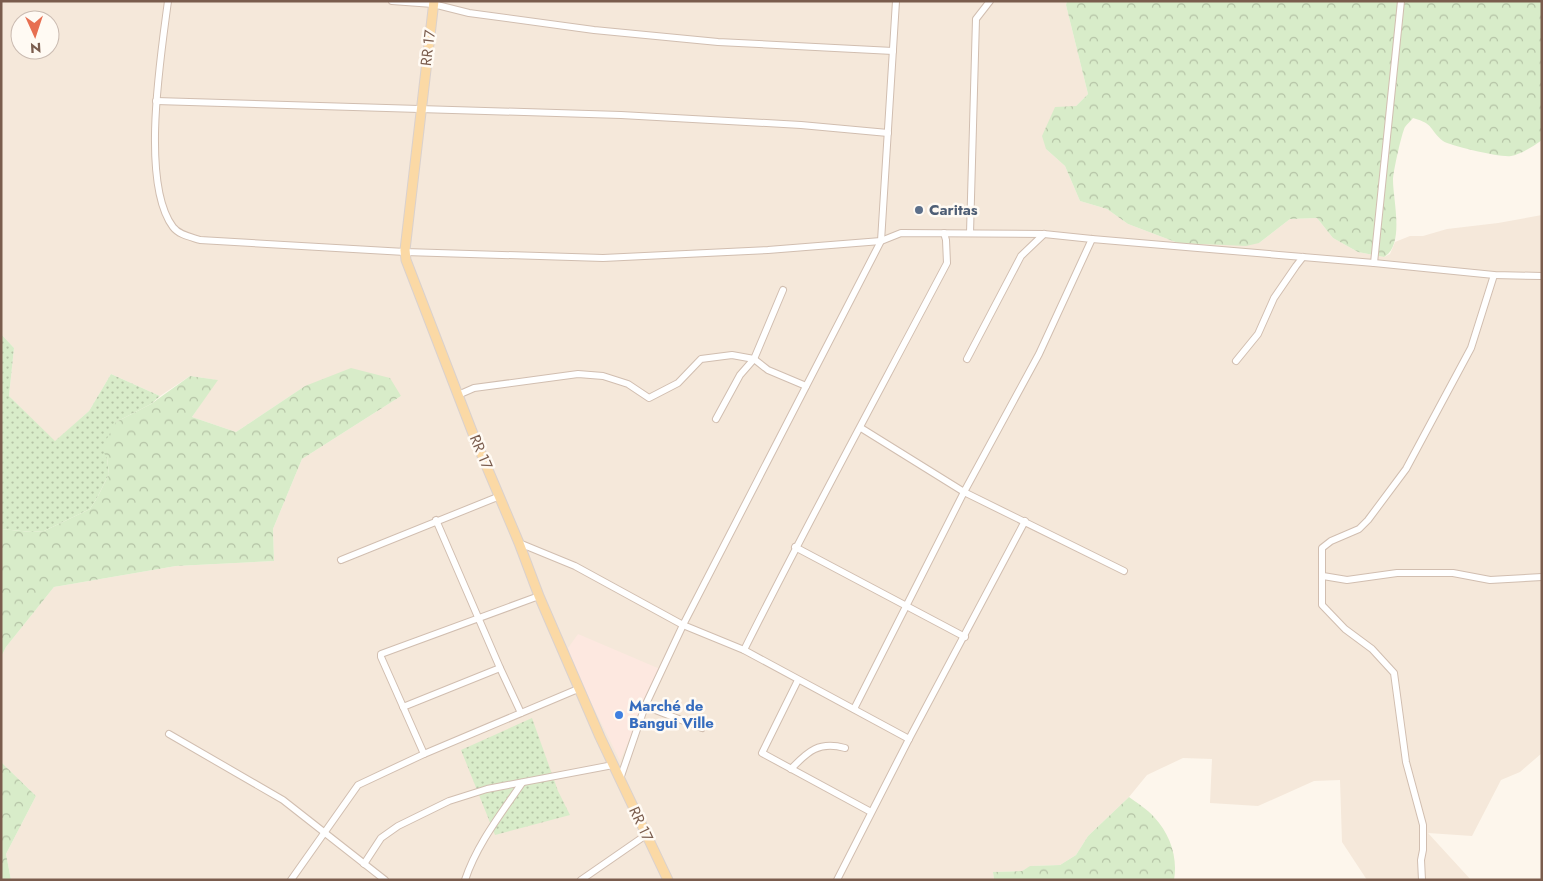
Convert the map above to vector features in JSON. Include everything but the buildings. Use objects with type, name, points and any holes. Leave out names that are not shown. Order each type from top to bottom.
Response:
[{"type":"main road","name":"RR 17","points":[[433,3],[405,252],[409,268],[458,395],[578,689],[668,880]]},
{"type":"street","points":[[168,1],[156,101],[156,170],[162,206],[173,228],[179,233],[200,240],[405,252],[603,258],[768,250],[882,241],[901,233],[1044,234],[1494,275],[1542,276]]},
{"type":"street","points":[[392,1],[433,3],[469,13],[594,30],[718,42],[893,51]]},
{"type":"street","points":[[620,779],[645,706],[683,625],[882,241],[896,1]]},
{"type":"street","points":[[970,233],[976,19],[990,1]]},
{"type":"street","points":[[1374,263],[1401,1]]},
{"type":"street","points":[[156,101],[621,115],[801,125],[888,133]]},
{"type":"street","points":[[744,650],[795,547],[861,428],[947,263],[944,233]]},
{"type":"street","points":[[967,359],[1021,256],[1044,234]]},
{"type":"street","points":[[854,709],[964,492],[1039,354],[1092,239]]},
{"type":"street","points":[[1236,361],[1258,334],[1274,298],[1303,257]]},
{"type":"street","points":[[1422,880],[1420,860],[1423,850],[1424,825],[1406,762],[1394,673],[1372,648],[1345,629],[1322,606],[1322,548],[1331,541],[1359,528],[1368,520],[1406,469],[1471,348],[1494,275]]},
{"type":"street","points":[[716,419],[740,375],[754,359],[783,290]]},
{"type":"street","points":[[458,395],[474,388],[578,374],[603,376],[628,384],[650,398],[678,383],[701,359],[732,355],[754,359],[768,370],[806,386]]},
{"type":"street","points":[[861,428],[964,492],[1124,571]]},
{"type":"street","points":[[341,560],[436,520],[500,496]]},
{"type":"street","points":[[436,520],[521,713]]},
{"type":"street","points":[[837,880],[909,739],[965,637],[1025,521]]},
{"type":"street","points":[[519,543],[575,566],[683,625],[744,650],[909,739]]},
{"type":"street","points":[[795,547],[965,637]]},
{"type":"street","points":[[1323,576],[1347,580],[1396,573],[1453,573],[1490,580],[1542,578]]},
{"type":"street","points":[[424,754],[381,654],[539,596]]},
{"type":"street","points":[[403,707],[500,668]]},
{"type":"street","points":[[798,680],[762,754],[871,812]]},
{"type":"street","points":[[291,880],[357,786],[424,754],[578,689]]},
{"type":"street","points":[[645,706],[702,728]]},
{"type":"street","points":[[169,734],[283,800],[385,880]]},
{"type":"street","points":[[791,769],[806,754],[816,748],[832,745],[845,748]]},
{"type":"street","points":[[364,864],[377,842],[398,826],[449,801],[481,791],[613,765]]},
{"type":"street","points":[[465,880],[470,864],[488,832],[522,783]]},
{"type":"street","points":[[582,880],[646,836]]},
{"type":"shaded area","points":[[1,1],[1067,1],[1066,5],[1088,94],[1076,106],[1046,149],[1065,166],[1080,201],[1107,209],[1128,224],[1178,243],[1259,243],[1290,219],[1317,218],[1333,238],[1358,252],[1384,257],[1390,254],[1395,242],[1410,236],[1423,236],[1447,229],[1542,215],[1542,753],[1520,772],[1501,780],[1472,836],[1428,833],[1471,880],[1367,880],[1342,842],[1340,780],[1314,781],[1258,806],[1210,803],[1212,759],[1183,758],[1147,775],[1129,797],[1088,836],[1076,855],[1060,865],[1031,866],[1022,871],[993,872],[994,880],[11,880],[6,854],[36,796],[1,762],[1,657],[6,647],[54,587],[176,566],[274,561],[273,529],[302,459],[401,396],[305,386],[236,432],[192,417],[217,380],[190,376],[160,396],[111,374],[89,411],[55,442],[9,396],[14,348],[1,334]]},
{"type":"shaded area","name":"Marché de Bangui Ville","points":[[578,634],[660,669],[620,761],[573,666],[568,648]]},
{"type":"green space","points":[[1067,1],[1542,1],[1542,140],[1515,155],[1498,155],[1443,141],[1428,125],[1413,118],[1404,130],[1396,161],[1393,180],[1396,233],[1390,251],[1384,257],[1358,252],[1333,238],[1317,218],[1290,219],[1259,243],[1246,246],[1178,243],[1128,224],[1107,209],[1080,201],[1065,166],[1046,149],[1042,136],[1055,107],[1076,106],[1088,94],[1066,5]]},
{"type":"green space","points":[[1,334],[14,348],[9,396],[55,441],[89,411],[111,374],[160,396],[151,404],[116,422],[107,458],[109,474],[90,509],[44,531],[32,532],[1,529]]},
{"type":"green space","points":[[351,368],[390,378],[401,396],[302,459],[273,529],[274,561],[176,566],[54,587],[6,647],[1,657],[1,529],[32,532],[44,531],[90,509],[109,474],[104,444],[116,422],[151,404],[190,376],[218,380],[192,417],[236,432],[305,386]]},
{"type":"green space","points":[[532,718],[558,791],[570,815],[495,835],[461,750]]},
{"type":"green space","points":[[1,762],[36,796],[6,854],[11,880],[1,880]]},
{"type":"green space","points":[[1129,797],[1151,814],[1160,824],[1168,838],[1174,854],[1174,880],[994,880],[993,872],[1022,871],[1030,866],[1060,865],[1076,855],[1088,836]]},
{"type":"place","name":"Caritas","points":[[919,210]]},
{"type":"place","name":"Marché de Bangui Ville","points":[[619,715]]}]
